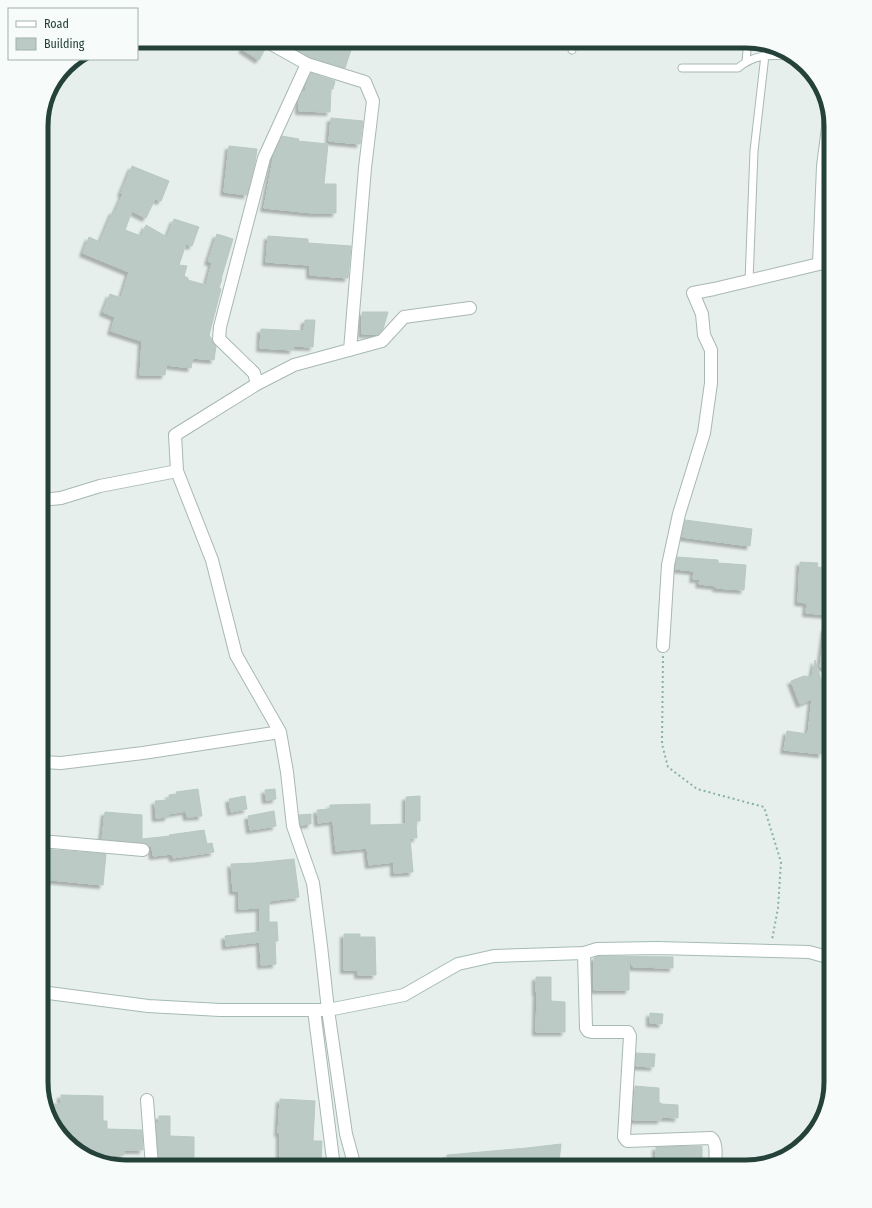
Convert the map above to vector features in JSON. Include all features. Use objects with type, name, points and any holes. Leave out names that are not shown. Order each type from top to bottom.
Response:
[{"type":"street","points":[[278,48],[307,64],[365,82],[373,101],[365,168],[350,350]]},
{"type":"street","points":[[257,384],[254,373],[219,339],[220,327],[264,158],[307,64]]},
{"type":"street","points":[[663,646],[668,565],[679,514],[704,433],[711,383],[711,350],[704,334],[702,314],[693,293],[819,264],[824,158]]},
{"type":"street","points":[[353,1160],[346,1134],[328,1010],[313,883],[293,826],[287,772],[280,732],[236,655],[212,560],[177,471],[176,435],[257,384],[294,365],[382,341],[404,317],[470,308]]},
{"type":"street","points":[[48,499],[61,498],[100,486],[177,471]]},
{"type":"street","points":[[48,762],[61,763],[143,753],[280,732]]},
{"type":"street","points":[[48,842],[143,850]]},
{"type":"street","points":[[48,993],[148,1006],[220,1010],[328,1010],[404,994],[458,964],[494,956],[584,952],[597,949],[657,948],[809,952],[824,956]]},
{"type":"street","points":[[584,952],[586,1028],[588,1031],[592,1032],[628,1032],[630,1036],[624,1137],[628,1141],[711,1138],[715,1144],[715,1160]]},
{"type":"street","points":[[314,1010],[333,1160]]},
{"type":"street","points":[[147,1100],[151,1160]]},
{"type":"lane","points":[[746,61],[747,48]]},
{"type":"lane","points":[[748,281],[754,151],[765,55]]},
{"type":"lane","points":[[682,68],[738,68],[746,61],[765,55],[779,56]]},
{"type":"path","points":[[663,646],[662,744],[668,768],[697,789],[764,807],[781,862],[778,908],[771,951]]},
{"type":"building","points":[[264,48],[265,49],[259,60],[242,49]]},
{"type":"building","points":[[295,48],[352,48],[345,68],[310,57]]},
{"type":"building","points":[[311,73],[335,81],[333,89],[331,89],[330,112],[299,111],[299,99],[303,92],[305,92]]},
{"type":"building","points":[[331,118],[363,121],[360,144],[329,141]]},
{"type":"building","points":[[282,136],[299,139],[298,141],[328,144],[324,184],[336,184],[336,213],[313,213],[264,208],[274,154]]},
{"type":"building","points":[[229,146],[257,149],[247,195],[224,192]]},
{"type":"building","points":[[132,166],[169,181],[161,201],[155,199],[146,218],[132,211],[125,230],[141,236],[146,225],[167,237],[174,219],[199,227],[192,246],[186,244],[179,265],[187,266],[184,276],[188,278],[188,280],[206,285],[212,263],[208,261],[217,234],[233,239],[221,279],[219,288],[221,289],[209,335],[216,346],[214,360],[193,358],[191,368],[166,365],[165,375],[140,375],[142,341],[111,331],[115,317],[103,312],[110,294],[121,298],[129,272],[83,253],[89,237],[100,242],[113,211],[115,212],[123,194],[121,193]]},
{"type":"building","points":[[268,236],[308,239],[308,243],[351,246],[348,278],[310,275],[310,265],[266,262]]},
{"type":"building","points":[[362,312],[388,312],[383,329],[378,334],[362,334]]},
{"type":"building","points":[[305,320],[315,320],[313,347],[293,346],[293,350],[260,348],[261,329],[304,331]]},
{"type":"building","points":[[685,520],[752,529],[750,546],[682,537]]},
{"type":"building","points":[[677,557],[718,560],[718,563],[746,565],[744,590],[716,588],[717,586],[699,584],[700,579],[693,579],[694,571],[675,569]]},
{"type":"building","points":[[800,562],[818,563],[817,567],[824,568],[824,614],[806,613],[807,603],[798,602]]},
{"type":"building","points":[[824,636],[824,667],[820,667]]},
{"type":"building","points":[[815,660],[824,688],[824,732],[822,754],[784,750],[787,731],[808,734],[812,699],[800,704],[791,681],[804,676],[812,677]]},
{"type":"building","points":[[198,789],[202,816],[187,817],[186,811],[168,814],[168,817],[156,818],[155,801],[169,800],[169,795],[177,794],[176,792]]},
{"type":"building","points":[[275,789],[276,799],[266,800],[265,790]]},
{"type":"building","points":[[245,796],[247,809],[231,812],[229,799]]},
{"type":"building","points":[[420,796],[420,821],[416,821],[417,838],[410,838],[413,872],[394,873],[394,862],[369,865],[367,848],[336,851],[333,821],[318,823],[317,810],[330,809],[330,805],[370,804],[370,825],[406,824],[406,797]]},
{"type":"building","points":[[274,811],[276,826],[250,830],[248,816]]},
{"type":"building","points":[[105,812],[142,815],[142,839],[204,830],[207,844],[212,843],[214,852],[173,858],[172,854],[153,856],[152,846],[144,843],[102,839]]},
{"type":"building","points":[[311,814],[311,824],[300,825],[299,815]]},
{"type":"building","points":[[48,850],[106,854],[103,885],[48,880]]},
{"type":"building","points":[[294,859],[299,897],[269,901],[269,922],[277,922],[278,941],[275,941],[276,964],[261,965],[260,942],[226,946],[225,936],[260,932],[260,908],[239,909],[239,891],[233,891],[231,864]]},
{"type":"building","points":[[344,934],[360,934],[360,937],[375,937],[376,975],[358,975],[358,970],[344,970]]},
{"type":"building","points":[[598,956],[673,957],[673,968],[633,967],[629,960],[629,990],[594,990],[594,958]]},
{"type":"building","points":[[536,977],[551,977],[551,1001],[565,1002],[565,1032],[536,1032]]},
{"type":"building","points":[[650,1013],[663,1014],[662,1024],[650,1023]]},
{"type":"building","points":[[636,1053],[655,1054],[654,1067],[636,1066]]},
{"type":"building","points":[[635,1086],[659,1088],[659,1103],[678,1105],[678,1118],[661,1117],[661,1120],[633,1120]]},
{"type":"building","points":[[61,1095],[103,1096],[103,1121],[107,1121],[107,1129],[142,1130],[143,1150],[124,1150],[124,1155],[113,1155],[112,1159],[91,1152],[82,1147],[74,1141],[58,1121],[52,1104],[61,1104]]},
{"type":"building","points":[[280,1099],[315,1101],[313,1141],[322,1141],[321,1160],[280,1160],[280,1133],[278,1133]]},
{"type":"building","points":[[159,1116],[170,1116],[170,1136],[194,1137],[194,1160],[159,1160],[156,1123],[159,1123]]},
{"type":"building","points":[[561,1144],[559,1160],[447,1160],[447,1155]]},
{"type":"building","points":[[702,1146],[702,1160],[656,1160],[656,1147]]}]
